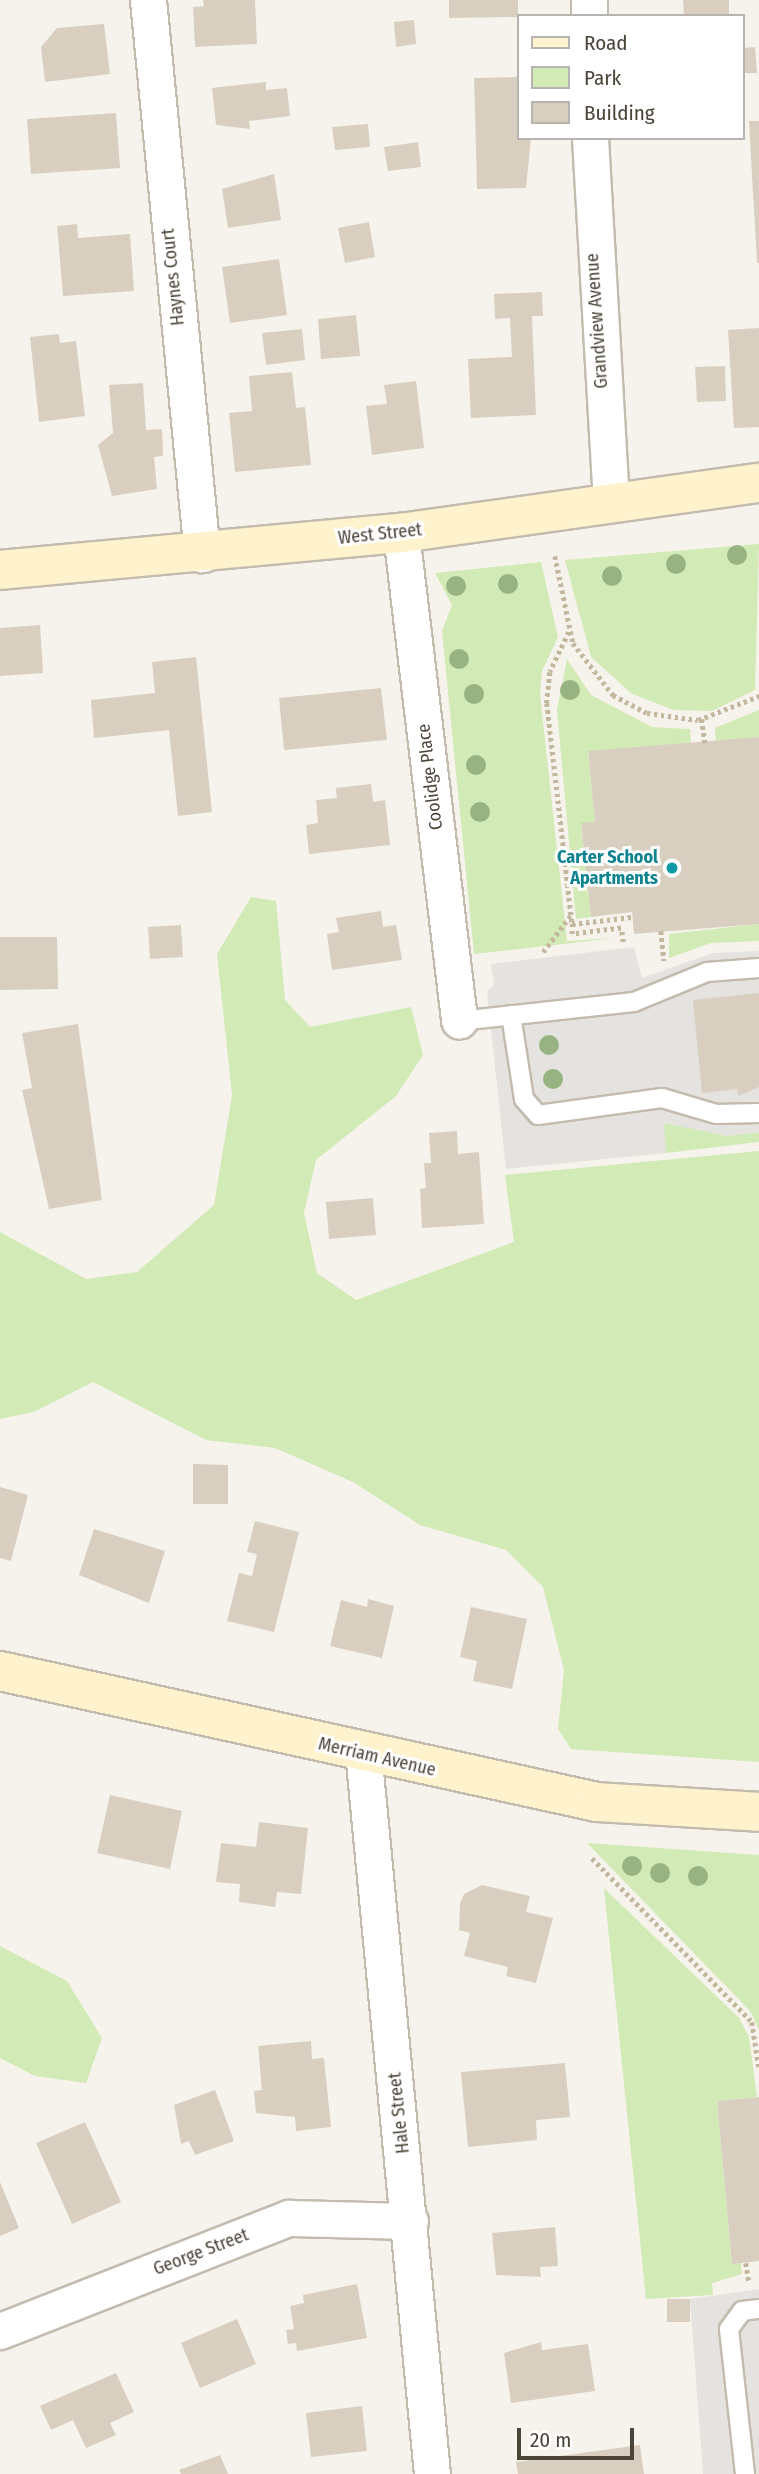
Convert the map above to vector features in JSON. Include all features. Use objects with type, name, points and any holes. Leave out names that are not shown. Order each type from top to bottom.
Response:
[{"type":"main road","name":"West Street","points":[[0,570],[202,554],[401,533],[759,483]]},
{"type":"main road","name":"Merriam Avenue","points":[[0,1671],[597,1802],[759,1812]]},
{"type":"street","name":"Haynes Court","points":[[148,0],[202,554]]},
{"type":"street","name":"Grandview Avenue","points":[[590,140],[611,503]]},
{"type":"street","name":"Coolidge Place","points":[[401,533],[459,1021]]},
{"type":"street","name":"Hale Street","points":[[363,1751],[410,2221],[432,2474]]},
{"type":"street","name":"George Street","points":[[0,2331],[289,2218],[410,2221]]},
{"type":"lane","points":[[459,1021],[634,1002],[707,972],[759,968]]},
{"type":"lane","points":[[510,1016],[524,1099],[538,1115],[662,1098],[716,1114],[759,1113]]},
{"type":"lane","points":[[745,2474],[729,2329],[742,2311],[759,2309]]},
{"type":"path","points":[[555,556],[569,632],[598,682],[627,705],[671,719],[702,719],[759,696]]},
{"type":"path","points":[[569,632],[550,672],[547,704],[572,934],[621,928],[623,942]]},
{"type":"path","points":[[702,719],[705,743]]},
{"type":"path","points":[[542,952],[570,915]]},
{"type":"path","points":[[572,924],[632,917]]},
{"type":"path","points":[[661,930],[663,950]]},
{"type":"path","points":[[592,1857],[752,2022],[759,2067]]},
{"type":"path","points":[[746,2263],[749,2285]]},
{"type":"green space","points":[[759,544],[755,690],[712,711],[674,710],[632,694],[591,657],[565,560]]},
{"type":"green space","points":[[541,562],[558,637],[542,671],[540,694],[567,941],[616,938],[474,954],[442,631],[452,605],[435,573]]},
{"type":"green space","points":[[567,659],[591,695],[652,727],[690,729],[691,745],[588,752],[595,822],[581,824],[591,917],[576,919],[557,710]]},
{"type":"green space","points":[[759,710],[759,737],[716,742],[715,728]]},
{"type":"green space","points":[[251,897],[276,901],[285,1000],[310,1027],[411,1007],[423,1055],[396,1096],[316,1160],[304,1213],[317,1273],[356,1300],[514,1242],[505,1175],[759,1151],[759,1762],[571,1749],[558,1729],[564,1670],[543,1587],[506,1550],[420,1525],[353,1482],[275,1448],[206,1440],[93,1382],[34,1412],[0,1419],[0,1232],[86,1279],[137,1272],[214,1205],[232,1095],[217,954]]},
{"type":"green space","points":[[759,924],[759,941],[711,943],[669,958],[669,934]]},
{"type":"green space","points":[[667,1123],[727,1136],[759,1132],[759,1142],[666,1153],[662,1126]]},
{"type":"green space","points":[[587,1843],[759,1855],[759,2030],[750,2011]]},
{"type":"green space","points":[[604,1888],[739,2018],[749,2037],[757,2097],[717,2101],[732,2264],[741,2263],[742,2274],[712,2283],[713,2295],[646,2299]]},
{"type":"green space","points":[[0,1946],[67,1981],[102,2038],[86,2083],[35,2076],[0,2058]]},
{"type":"shaded area","points":[[634,947],[642,978],[713,953],[759,951],[759,1132],[727,1136],[664,1123],[666,1153],[506,1169],[487,992],[494,984],[491,964]]},
{"type":"shaded area","points":[[759,2289],[759,2474],[703,2474],[690,2299]]},
{"type":"building","points":[[203,0],[255,0],[257,44],[195,47],[193,7],[204,6]]},
{"type":"building","points":[[449,0],[518,0],[518,17],[449,18]]},
{"type":"building","points":[[683,0],[729,0],[729,14],[684,14]]},
{"type":"building","points":[[414,20],[416,44],[396,47],[394,22]]},
{"type":"building","points":[[104,24],[110,74],[45,82],[41,47],[57,28]]},
{"type":"building","points":[[755,47],[757,73],[745,73],[745,48]]},
{"type":"building","points":[[518,77],[518,140],[531,140],[526,188],[477,189],[474,78]]},
{"type":"building","points":[[266,82],[266,90],[287,88],[290,116],[249,121],[250,129],[216,125],[212,88]]},
{"type":"building","points":[[116,113],[120,168],[31,174],[27,119]]},
{"type":"building","points":[[749,121],[759,121],[759,263],[757,263]]},
{"type":"building","points":[[368,124],[370,147],[335,150],[332,127]]},
{"type":"building","points":[[418,142],[421,167],[388,171],[384,147]]},
{"type":"building","points":[[274,174],[281,220],[228,228],[222,189]]},
{"type":"building","points":[[369,222],[375,257],[345,263],[338,228]]},
{"type":"building","points":[[77,224],[78,238],[130,234],[134,291],[63,296],[57,226]]},
{"type":"building","points":[[279,259],[287,315],[230,323],[222,267]]},
{"type":"building","points":[[542,292],[543,316],[532,316],[536,415],[471,418],[468,359],[512,357],[510,318],[495,319],[494,294]]},
{"type":"building","points":[[356,315],[360,356],[321,359],[318,319]]},
{"type":"building","points":[[759,328],[759,427],[734,428],[728,330]]},
{"type":"building","points":[[302,329],[305,360],[266,365],[262,333]]},
{"type":"building","points":[[59,334],[60,343],[76,341],[85,416],[39,422],[30,337]]},
{"type":"building","points":[[725,366],[726,401],[697,402],[695,367]]},
{"type":"building","points":[[292,372],[296,408],[305,407],[311,465],[235,472],[229,413],[252,411],[249,376]]},
{"type":"building","points":[[416,381],[424,448],[372,455],[366,406],[387,404],[384,385]]},
{"type":"building","points":[[143,383],[146,430],[162,429],[163,456],[154,457],[157,489],[112,496],[98,445],[113,433],[109,385]]},
{"type":"building","points":[[40,625],[43,673],[0,676],[0,628]]},
{"type":"building","points":[[196,657],[212,812],[178,816],[169,730],[94,738],[91,700],[155,693],[152,662]]},
{"type":"building","points":[[381,688],[387,740],[284,750],[279,698]]},
{"type":"building","name":"Carter School Apartments","points":[[759,737],[759,924],[634,934],[632,912],[591,917],[581,823],[595,822],[588,751]]},
{"type":"building","points":[[371,784],[373,802],[385,800],[390,845],[309,854],[306,825],[318,823],[316,800],[337,798],[336,788]]},
{"type":"building","points":[[381,911],[383,927],[396,925],[402,960],[332,970],[327,934],[339,932],[336,918]]},
{"type":"building","points":[[181,925],[183,957],[150,959],[148,927]]},
{"type":"building","points":[[0,937],[57,937],[58,989],[0,990]]},
{"type":"building","points":[[759,993],[759,1087],[738,1096],[737,1089],[702,1093],[693,1000]]},
{"type":"building","points":[[78,1024],[102,1200],[49,1209],[22,1090],[32,1088],[22,1033]]},
{"type":"building","points":[[457,1131],[458,1154],[479,1152],[484,1224],[422,1228],[420,1189],[426,1188],[424,1163],[431,1163],[429,1133]]},
{"type":"building","points":[[373,1198],[376,1235],[329,1239],[326,1202]]},
{"type":"building","points":[[193,1464],[228,1465],[228,1504],[193,1504]]},
{"type":"building","points":[[0,1487],[28,1495],[11,1561],[0,1558]]},
{"type":"building","points":[[255,1521],[299,1532],[274,1632],[227,1621],[239,1573],[252,1576],[257,1554],[247,1552]]},
{"type":"building","points":[[94,1529],[165,1551],[149,1603],[79,1575]]},
{"type":"building","points":[[368,1599],[394,1606],[382,1658],[330,1646],[341,1600],[367,1607]]},
{"type":"building","points":[[471,1607],[527,1619],[512,1689],[473,1681],[477,1661],[460,1657]]},
{"type":"building","points":[[110,1795],[182,1811],[170,1869],[97,1853]]},
{"type":"building","points":[[259,1822],[308,1828],[301,1894],[277,1892],[275,1907],[239,1902],[240,1884],[216,1882],[221,1843],[256,1847]]},
{"type":"building","points":[[482,1885],[530,1896],[526,1912],[553,1918],[536,1983],[506,1976],[508,1967],[464,1956],[470,1933],[459,1930],[460,1904],[464,1894]]},
{"type":"building","points":[[311,2041],[312,2059],[324,2058],[331,2127],[296,2131],[295,2117],[256,2113],[254,2091],[262,2090],[258,2046]]},
{"type":"building","points":[[565,2063],[570,2117],[536,2120],[537,2140],[468,2147],[461,2072]]},
{"type":"building","points":[[215,2090],[234,2141],[195,2155],[189,2141],[181,2144],[174,2105]]},
{"type":"building","points":[[759,2097],[759,2261],[732,2264],[717,2101]]},
{"type":"building","points":[[85,2122],[121,2202],[72,2224],[36,2143]]},
{"type":"building","points":[[0,2182],[19,2228],[0,2236]]},
{"type":"building","points":[[555,2227],[558,2266],[540,2267],[541,2277],[496,2275],[492,2233]]},
{"type":"building","points":[[357,2284],[367,2338],[297,2351],[296,2343],[288,2344],[286,2330],[294,2329],[290,2306],[304,2303],[303,2295]]},
{"type":"building","points":[[667,2299],[690,2299],[690,2322],[667,2322]]},
{"type":"building","points":[[237,2319],[256,2364],[200,2388],[181,2343]]},
{"type":"building","points":[[541,2342],[542,2350],[588,2344],[595,2391],[511,2403],[504,2353]]},
{"type":"building","points":[[116,2373],[134,2412],[110,2423],[116,2435],[86,2448],[73,2420],[51,2430],[40,2406]]},
{"type":"building","points":[[362,2406],[367,2451],[311,2457],[306,2413]]},
{"type":"building","points":[[640,2445],[644,2474],[518,2474],[516,2462]]},
{"type":"building","points":[[220,2455],[228,2474],[181,2474],[179,2470]]},
{"type":"place","name":"Carter School Apartments","points":[[672,868]]}]
